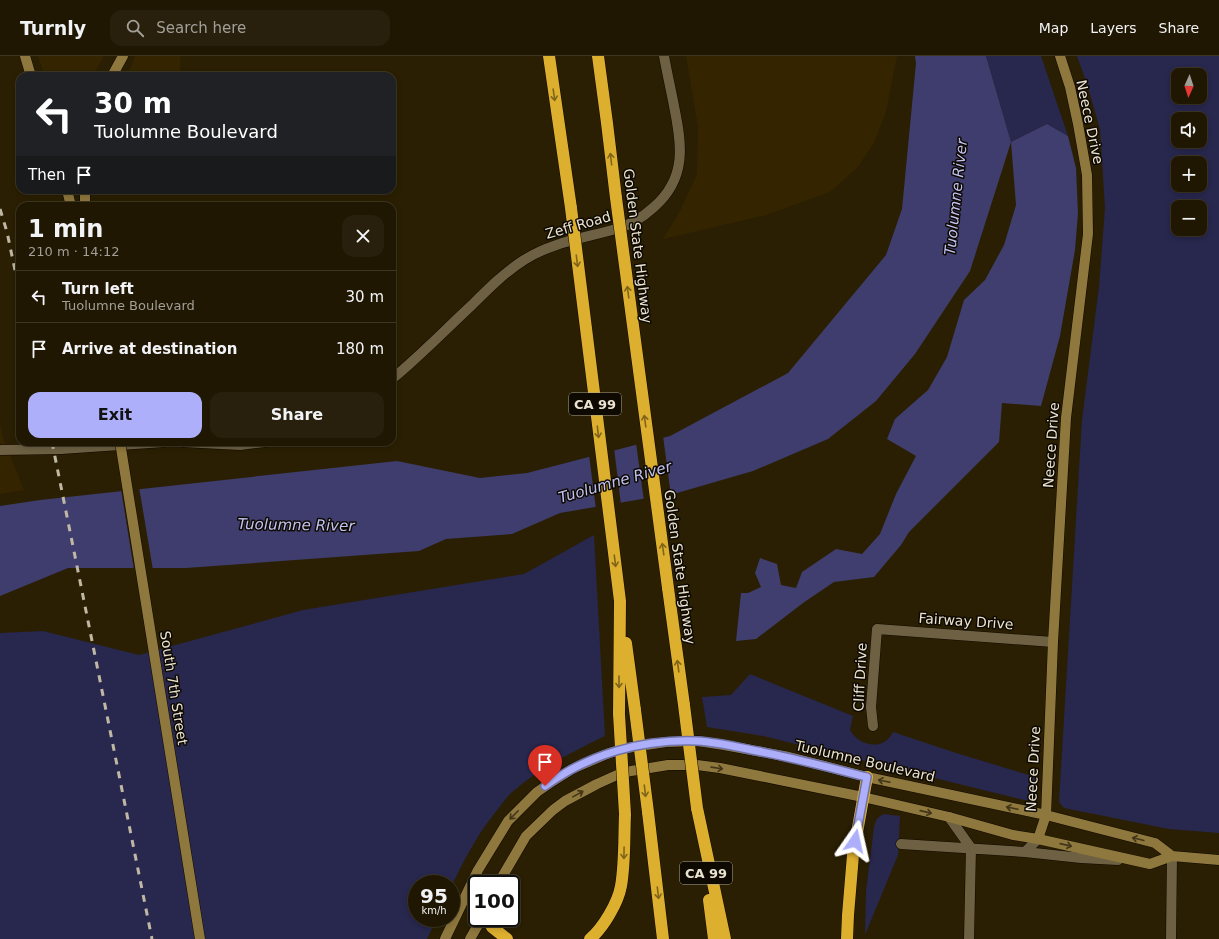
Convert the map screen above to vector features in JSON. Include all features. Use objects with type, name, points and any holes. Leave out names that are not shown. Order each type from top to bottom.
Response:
[{"type":"highway","name":"CA 99","points":[[549,56],[635,710],[663,939]]},
{"type":"highway","name":"Golden State Highway","points":[[598,56],[714,939]]},
{"type":"highway","points":[[590,939],[606,921],[621,888],[624,862],[625,814],[619,714],[620,600]]},
{"type":"highway","points":[[847,939],[853,855],[867,777]]},
{"type":"highway","points":[[698,808],[725,939]]},
{"type":"highway","points":[[492,927],[508,939]]},
{"type":"main road","points":[[25,56],[30,72]]},
{"type":"main road","points":[[114,72],[123,56]]},
{"type":"main road","name":"Neece Drive","points":[[1038,839],[1046,816],[1053,642],[1066,418],[1088,234],[1087,176],[1070,87],[1060,56]]},
{"type":"main road","name":"South 7th Street","points":[[121,446],[200,939]]},
{"type":"main road","name":"Tuolumne Boulevard","points":[[445,939],[478,870],[508,822],[538,792],[553,781],[586,762],[609,753],[626,748],[666,742],[698,742],[724,745],[1046,816],[1155,843],[1172,856]]},
{"type":"main road","points":[[503,875],[526,836],[553,810],[565,801],[597,784],[617,775],[631,771],[668,766],[697,765],[720,768],[863,797],[949,817],[1012,835],[1038,839],[1150,864],[1172,856],[1219,860]]},
{"type":"main road","points":[[470,939],[477,927]]},
{"type":"street","name":"Zeff Road","points":[[396,376],[494,283],[517,264],[535,253],[630,224],[658,203],[669,190],[675,180],[681,156],[677,119],[664,56]]},
{"type":"street","points":[[0,450],[66,446]]},
{"type":"street","name":"Fairway Drive","points":[[877,629],[1053,642]]},
{"type":"street","name":"Cliff Drive","points":[[873,726],[871,707],[877,629]]},
{"type":"street","points":[[949,817],[971,848],[969,939]]},
{"type":"street","points":[[1024,852],[1038,839]]},
{"type":"street","points":[[901,844],[1135,861]]},
{"type":"street","points":[[1171,939],[1172,856]]},
{"type":"shaded area","points":[[38,56],[104,56],[95,72],[44,72]]},
{"type":"shaded area","points":[[135,56],[180,56],[180,72],[129,72]]},
{"type":"shaded area","points":[[686,56],[897,56],[886,112],[874,143],[857,168],[830,192],[766,215],[663,239],[680,211],[697,174],[698,127]]},
{"type":"shaded area","points":[[986,56],[1041,56],[1068,136],[1047,124],[1011,142]]},
{"type":"shaded area","points":[[1077,56],[1219,56],[1219,833],[1169,829],[1064,808],[1059,802],[1082,420],[1099,287],[1105,208],[1100,129]]},
{"type":"shaded area","points":[[1047,124],[1068,136],[1076,168],[1078,213],[1075,250],[1060,336],[1041,406],[1002,403],[999,442],[909,532],[901,545],[874,577],[834,582],[803,603],[756,639],[736,641],[741,593],[748,593],[761,587],[755,573],[760,558],[777,564],[781,585],[796,588],[802,572],[836,549],[862,554],[880,534],[896,494],[916,456],[887,439],[895,419],[928,390],[947,357],[964,300],[985,280],[1004,245],[1016,205],[1011,142]]},
{"type":"shaded area","points":[[0,422],[3,438],[24,490],[0,494]]},
{"type":"shaded area","points":[[594,535],[605,736],[532,776],[511,793],[478,837],[457,875],[408,875],[408,927],[433,927],[427,939],[0,939],[0,633],[43,631],[139,655],[303,610],[524,574]]},
{"type":"shaded area","points":[[750,674],[853,716],[850,730],[854,736],[866,743],[878,744],[884,742],[893,732],[1035,777],[1034,797],[1029,800],[1024,800],[763,736],[707,727],[702,697],[731,695]]},
{"type":"shaded area","points":[[885,814],[900,816],[898,855],[865,935],[866,891],[874,827],[877,819]]},
{"type":"water","name":"Tuolumne River","points":[[915,56],[986,56],[1011,142],[970,271],[915,354],[876,401],[828,439],[753,471],[677,493],[560,513],[512,534],[446,539],[419,551],[186,568],[68,568],[0,596],[0,506],[40,500],[397,461],[480,478],[527,473],[670,436],[788,373],[886,255],[902,209],[916,63]]},
{"type":"pier","points":[[663,436],[671,496],[644,501],[636,443]]},
{"type":"pier","points":[[614,448],[621,505],[596,509],[589,455]]},
{"type":"pier","points":[[139,487],[153,570],[134,570],[121,489]]},
{"type":"railway","points":[[0,209],[7,232],[16,275]]},
{"type":"railway","points":[[53,446],[152,939]]},
{"type":"route","points":[[545,786],[586,762],[626,748],[666,742],[698,742],[724,745],[788,758],[867,777],[855,841]]}]
